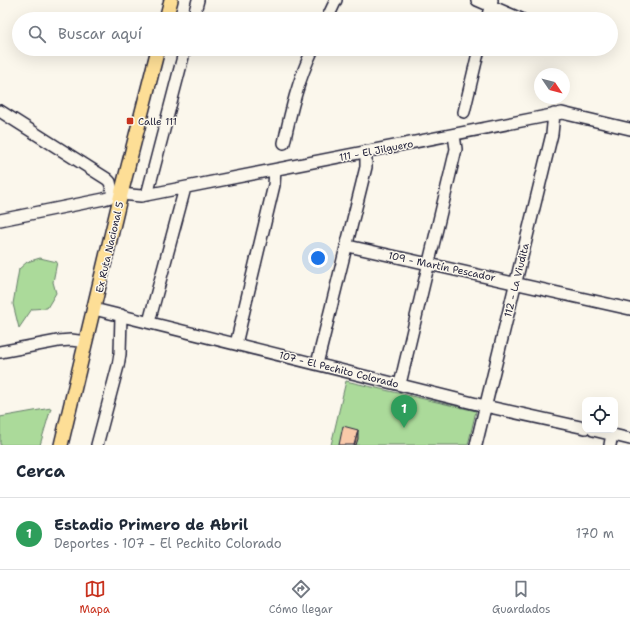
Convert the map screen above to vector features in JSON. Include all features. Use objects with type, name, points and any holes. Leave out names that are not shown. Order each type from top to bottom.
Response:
[{"type":"main road","points":[[168,12],[171,0]]},
{"type":"main road","name":"Ex Ruta Nacional 5","points":[[61,445],[94,309],[117,195],[156,56]]},
{"type":"street","points":[[195,12],[198,0]]},
{"type":"street","points":[[330,12],[336,0]]},
{"type":"street","points":[[477,0],[491,3],[508,12]]},
{"type":"street","points":[[147,195],[183,56]]},
{"type":"street","points":[[284,143],[302,70],[309,56]]},
{"type":"street","points":[[464,112],[478,56]]},
{"type":"street","points":[[0,111],[107,179],[117,195]]},
{"type":"street","name":"111 - El Jilguero","points":[[0,220],[117,195],[141,196],[185,188],[554,114],[568,113],[630,129]]},
{"type":"street","name":"112 - La Viudita","points":[[476,445],[552,134],[554,114]]},
{"type":"street","points":[[400,384],[456,149],[454,135]]},
{"type":"street","points":[[317,364],[348,246],[366,167],[366,151]]},
{"type":"street","points":[[236,344],[274,185],[275,170]]},
{"type":"street","points":[[149,322],[185,188]]},
{"type":"street","name":"109 - Martín Pescador","points":[[348,246],[630,308]]},
{"type":"street","name":"107 - El Pechito Colorado","points":[[94,309],[485,406],[582,427]]},
{"type":"street","points":[[97,445],[118,366],[120,354],[121,315]]},
{"type":"street","points":[[0,352],[58,341],[71,340],[86,342]]},
{"type":"street","points":[[598,433],[611,440],[630,438]]},
{"type":"green space","points":[[40,258],[57,262],[53,282],[56,293],[47,308],[32,309],[19,328],[13,304],[19,269],[27,262]]},
{"type":"green space","points":[[346,381],[476,411],[468,445],[331,445]]},
{"type":"green space","points":[[51,408],[40,445],[0,445],[0,417]]},
{"type":"building","points":[[343,426],[358,430],[354,445],[339,445]]},
{"type":"place","name":"Calle 111","points":[[130,121]]},
{"type":"place","name":"Estadio Primero de Abril","points":[[404,428]]}]
